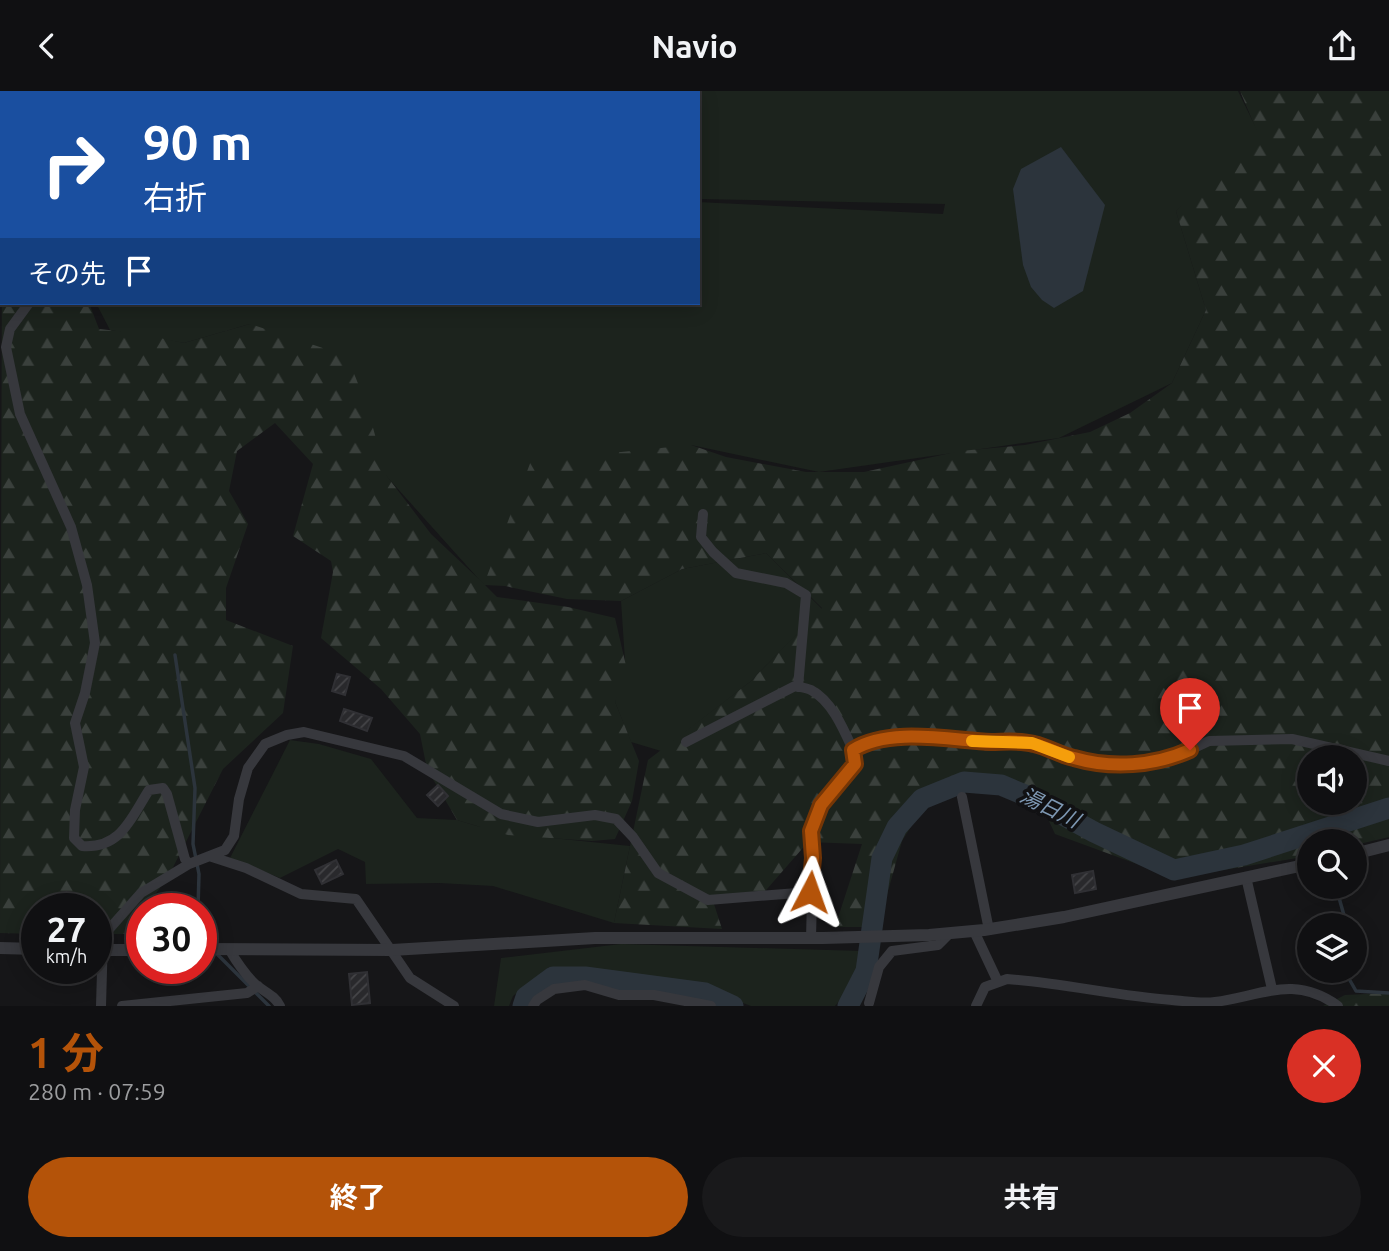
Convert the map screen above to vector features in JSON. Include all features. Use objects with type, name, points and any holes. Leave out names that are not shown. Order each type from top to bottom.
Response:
[{"type":"street","points":[[28,305],[10,329],[6,347],[20,414],[71,527],[87,585],[96,643],[75,723],[84,767],[75,810],[74,838],[82,846],[96,847],[118,837],[149,790],[163,788],[185,859],[189,864]]},
{"type":"street","points":[[703,514],[701,537],[736,573],[786,583],[806,594],[798,687]]},
{"type":"street","points":[[686,742],[794,686],[811,691],[826,704],[842,727],[853,750],[855,764],[821,805],[811,831],[813,858],[810,892],[817,938]]},
{"type":"street","points":[[112,926],[141,893],[189,864],[225,850],[234,837],[239,799],[248,768],[265,744],[287,735],[304,732],[404,756],[501,814],[538,823],[595,815],[616,819],[633,837],[658,873],[708,899],[810,892]]},
{"type":"street","points":[[853,750],[862,744],[898,737],[1032,743],[1075,759],[1109,765],[1128,765],[1171,759],[1209,741],[1292,739],[1389,761]]},
{"type":"street","points":[[962,797],[989,930]]},
{"type":"street","points":[[1367,851],[1389,845]]},
{"type":"street","points":[[208,855],[246,868],[301,894],[356,899],[410,978],[454,1006]]},
{"type":"street","points":[[217,949],[448,949],[595,938],[929,935],[989,930],[1064,917],[1297,866]]},
{"type":"street","points":[[1246,877],[1272,989]]},
{"type":"street","points":[[974,931],[998,982]]},
{"type":"street","points":[[868,1005],[879,967],[892,951],[938,945],[950,933]]},
{"type":"street","points":[[0,948],[21,949]]},
{"type":"street","points":[[229,949],[239,966],[258,986],[277,1000],[280,1006]]},
{"type":"street","points":[[976,1006],[985,987],[1007,979],[1147,998],[1213,1003],[1272,989],[1297,988],[1330,1000],[1338,1006]]},
{"type":"street","points":[[100,984],[101,1006]]},
{"type":"street","points":[[533,1006],[537,1000],[554,989],[585,985],[619,995],[654,995],[711,1006]]},
{"type":"street","points":[[122,1006],[184,1003],[247,993],[258,986]]},
{"type":"green space","points":[[700,91],[1238,91],[1260,136],[1176,211],[1206,310],[1172,383],[1059,438],[819,472],[691,445],[484,585],[250,324],[184,343],[110,330],[97,305],[700,305],[700,202],[943,214],[945,204],[700,199]]},
{"type":"green space","points":[[1240,91],[1389,91],[1389,837],[1367,842],[1367,829],[1297,829],[1297,858],[1175,878],[1055,834],[1043,808],[964,782],[930,796],[902,841],[878,927],[835,927],[862,844],[808,842],[761,896],[714,904],[722,929],[614,923],[648,760],[750,682],[822,608],[766,553],[682,569],[621,601],[567,599],[505,586],[485,585],[497,597],[568,607],[615,618],[627,670],[615,702],[639,761],[632,801],[615,839],[592,841],[508,835],[457,820],[427,769],[420,734],[381,689],[321,638],[333,572],[331,561],[293,536],[313,464],[275,423],[237,451],[229,491],[248,524],[226,588],[226,620],[293,646],[283,713],[223,769],[168,877],[156,893],[126,893],[126,934],[112,934],[112,893],[21,893],[21,934],[0,933],[2,305],[90,305],[99,329],[137,333],[184,343],[250,324],[347,356],[367,406],[386,475],[431,534],[484,584],[531,461],[691,445],[726,457],[806,472],[864,472],[960,451],[1025,445],[1090,432],[1130,413],[1172,383],[1206,310],[1176,211],[1223,163],[1259,136]]},
{"type":"green space","points":[[766,553],[822,609],[750,682],[661,751],[631,742],[615,702],[625,661],[621,601],[682,569]]},
{"type":"green space","points":[[290,740],[319,744],[371,759],[417,818],[457,820],[477,826],[553,838],[630,846],[614,923],[493,886],[439,883],[366,884],[365,862],[338,849],[280,878],[230,858]]},
{"type":"green space","points":[[621,944],[862,951],[850,988],[835,1006],[751,1006],[700,987],[590,968],[549,967],[513,996],[509,1006],[494,1006],[501,958]]},
{"type":"green space","points":[[1389,993],[1389,1006],[1323,1006],[1345,995]]},
{"type":"shaded area","points":[[1061,147],[1105,205],[1083,291],[1054,308],[1042,300],[1031,287],[1023,265],[1013,189],[1021,169]]},
{"type":"building","points":[[337,674],[350,677],[345,695],[332,691]]},
{"type":"building","points":[[344,709],[372,718],[367,731],[340,721]]},
{"type":"building","points":[[438,785],[448,796],[438,806],[427,795]]},
{"type":"building","points":[[336,860],[343,874],[322,884],[315,870]]},
{"type":"building","points":[[1093,871],[1096,889],[1075,893],[1072,875]]},
{"type":"building","points":[[367,972],[370,1003],[352,1005],[349,974]]},
{"type":"waterway","points":[[175,655],[195,788],[193,844],[199,874],[198,893]]},
{"type":"waterway","name":"湯日川","points":[[848,1006],[866,971],[882,858],[897,827],[922,799],[964,782],[1001,785],[1174,870],[1244,855],[1389,808]]},
{"type":"waterway","name":"湯日川","points":[[1244,855],[1297,842]]},
{"type":"waterway","points":[[1339,899],[1343,913]]},
{"type":"waterway","points":[[217,954],[269,1006]]},
{"type":"waterway","name":"湯日川","points":[[523,1006],[526,997],[553,977],[585,977],[705,993],[733,1006]]},
{"type":"waterway","points":[[1351,983],[1356,991],[1389,993]]},
{"type":"slow traffic","points":[[972,741],[1032,743],[1069,757]]},
{"type":"route","points":[[810,892],[813,858],[811,831],[821,805],[855,764],[853,750],[862,744],[898,737],[1032,743],[1075,759],[1109,765],[1171,759],[1190,750]]}]
